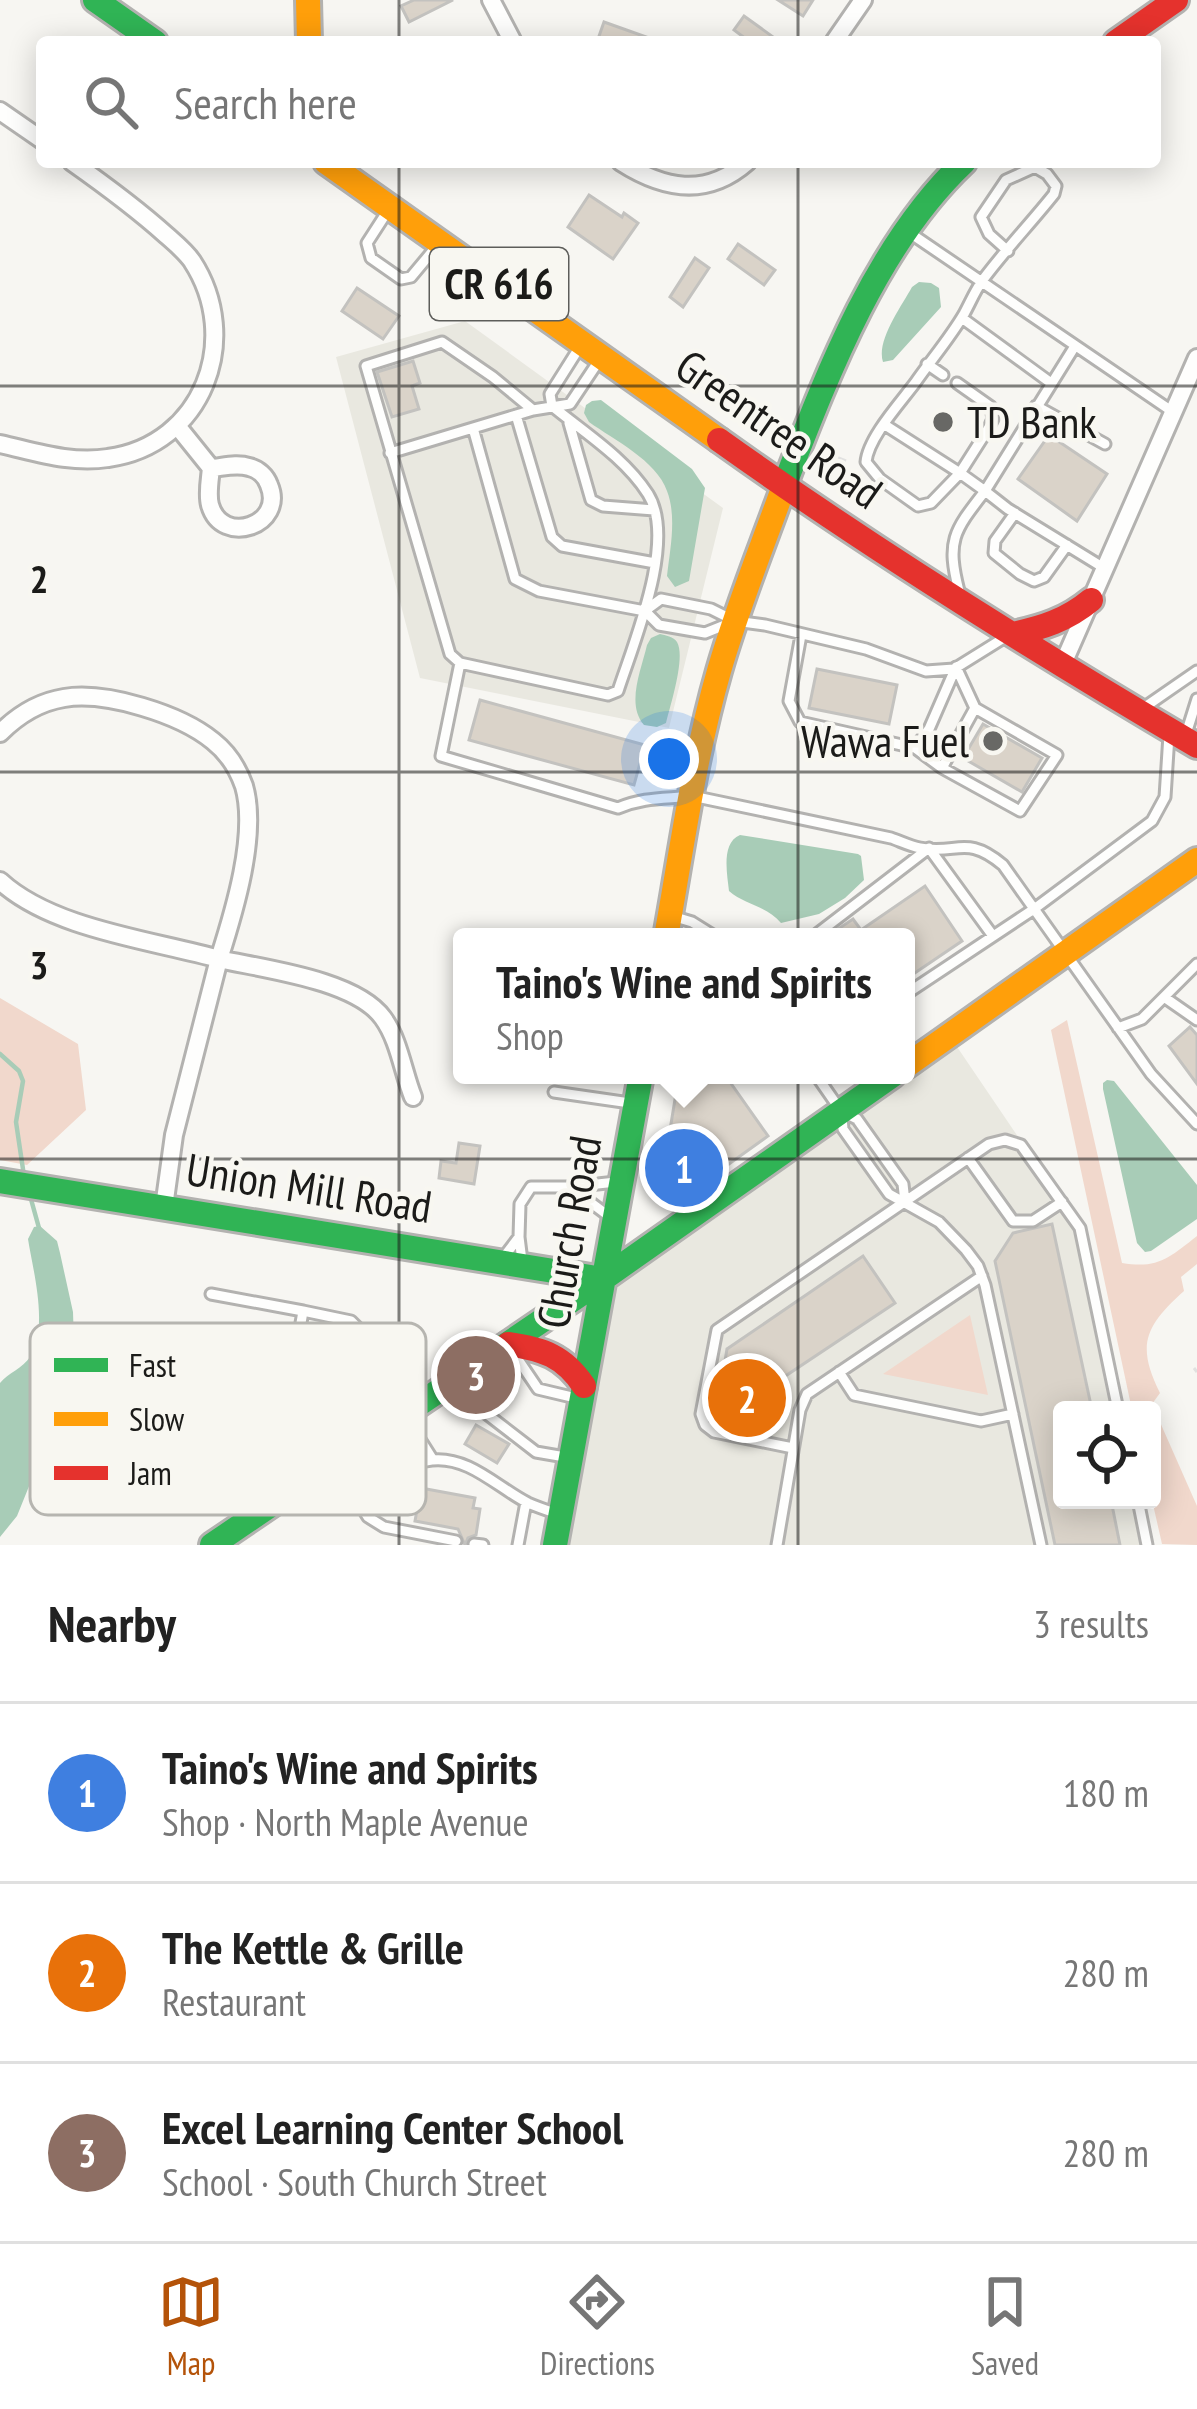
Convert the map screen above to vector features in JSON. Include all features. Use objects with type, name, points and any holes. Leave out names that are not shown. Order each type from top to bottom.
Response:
[{"type":"main road","points":[[95,0],[146,36]]},
{"type":"main road","points":[[308,0],[309,36]]},
{"type":"main road","points":[[1125,36],[1176,0]]},
{"type":"main road","name":"Greentree Road","points":[[334,168],[784,486],[1062,666],[1184,738]]},
{"type":"main road","points":[[668,926],[718,675],[814,407],[864,297],[907,231],[957,168]]},
{"type":"main road","points":[[1012,634],[1072,617],[1091,600]]},
{"type":"main road","points":[[915,1060],[1197,860]]},
{"type":"main road","name":"Church Road","points":[[554,1545],[639,1084]]},
{"type":"main road","points":[[426,1400],[880,1084]]},
{"type":"main road","name":"Union Mill Road","points":[[0,1181],[603,1279]]},
{"type":"main road","points":[[508,1344],[548,1350],[563,1358],[583,1392]]},
{"type":"main road","points":[[212,1545],[250,1515]]},
{"type":"street","points":[[491,0],[510,36]]},
{"type":"street","points":[[838,36],[863,0]]},
{"type":"street","points":[[0,111],[36,136]]},
{"type":"street","points":[[0,444],[84,461],[139,450],[178,427],[195,405],[212,357],[216,331],[207,293],[192,262],[144,213],[80,168]]},
{"type":"street","points":[[632,168],[661,184],[691,187],[739,168]]},
{"type":"street","points":[[1062,666],[1197,358]]},
{"type":"street","points":[[178,427],[211,468],[208,499],[217,518],[236,529],[257,525],[270,508],[271,489],[260,472],[241,465],[211,468]]},
{"type":"street","points":[[0,733],[45,703],[84,697],[125,703],[163,715],[214,741],[244,786],[245,856],[174,1136],[164,1207]]},
{"type":"street","points":[[0,880],[24,901],[59,916],[321,982],[356,996],[385,1020],[413,1096]]},
{"type":"lane","points":[[1008,251],[989,234],[981,217],[1006,180],[1031,168]]},
{"type":"lane","points":[[957,383],[991,407],[992,419],[960,472],[931,503],[918,506],[880,479],[866,462],[867,450],[962,318],[981,282],[1054,194],[1056,186],[1038,168]]},
{"type":"lane","points":[[389,207],[367,243],[371,258],[401,279],[410,278],[440,243]]},
{"type":"lane","points":[[907,231],[1173,412]]},
{"type":"lane","points":[[962,318],[1051,383]]},
{"type":"lane","points":[[533,410],[442,342],[366,366],[450,654],[460,662],[608,695],[618,691],[645,611],[659,525],[650,497],[626,467],[552,406],[550,394],[592,350]]},
{"type":"lane","points":[[962,601],[952,549],[955,535],[1075,346]]},
{"type":"lane","points":[[390,453],[533,410],[570,404],[592,350]]},
{"type":"lane","points":[[928,364],[943,375]]},
{"type":"lane","points":[[1036,406],[1105,444]]},
{"type":"lane","points":[[516,415],[552,537],[562,546],[655,563]]},
{"type":"lane","points":[[568,419],[591,500],[604,506],[654,510]]},
{"type":"lane","points":[[885,425],[1104,568]]},
{"type":"lane","points":[[473,428],[515,579],[539,591],[645,611],[659,625],[705,633],[735,621]]},
{"type":"lane","points":[[1015,513],[995,541],[994,553],[1020,574],[1034,580],[1044,577],[1066,545]]},
{"type":"lane","points":[[645,611],[661,599],[711,609],[735,621],[866,649],[926,671],[956,668],[1012,634]]},
{"type":"lane","points":[[801,635],[789,701],[800,722],[915,748],[1020,811],[1058,754],[976,708],[956,668]]},
{"type":"lane","points":[[460,662],[441,755],[617,808],[640,799],[692,796],[929,848],[983,849],[1003,865],[1150,1073],[1197,1124]]},
{"type":"lane","points":[[915,748],[929,729],[956,668]]},
{"type":"lane","points":[[1139,711],[1197,671]]},
{"type":"lane","points":[[915,988],[1034,909],[1152,821],[1165,797],[1197,698]]},
{"type":"lane","points":[[942,768],[976,708]]},
{"type":"lane","points":[[929,848],[993,936]]},
{"type":"lane","points":[[825,928],[929,848]]},
{"type":"lane","points":[[668,926],[692,922],[702,928]]},
{"type":"lane","points":[[1118,1028],[1142,1019],[1195,970]]},
{"type":"lane","points":[[1164,997],[1197,1020]]},
{"type":"lane","points":[[822,1084],[842,1111],[857,1119],[903,1184],[905,1202]]},
{"type":"lane","points":[[554,1092],[636,1104]]},
{"type":"lane","points":[[842,1111],[843,1129],[889,1194],[939,1222],[966,1250],[982,1276],[1041,1545]]},
{"type":"lane","points":[[794,1448],[714,1432],[705,1425],[701,1414],[717,1330],[997,1141],[1014,1141],[1028,1151],[1080,1228],[1116,1401]]},
{"type":"lane","points":[[968,1158],[1013,1221],[1033,1221],[1062,1202]]},
{"type":"lane","points":[[512,1264],[519,1251],[520,1204],[530,1187],[621,1181]]},
{"type":"lane","points":[[570,1187],[614,1220]]},
{"type":"lane","points":[[512,1264],[519,1237]]},
{"type":"lane","points":[[777,1545],[804,1400],[812,1390],[982,1276]]},
{"type":"lane","points":[[211,1294],[353,1323]]},
{"type":"lane","points":[[301,1323],[303,1311]]},
{"type":"lane","points":[[508,1344],[538,1390],[583,1392]]},
{"type":"lane","points":[[839,1372],[854,1396],[981,1421],[1013,1414]]},
{"type":"lane","points":[[461,1377],[479,1408],[536,1452],[571,1458]]},
{"type":"lane","points":[[426,1449],[433,1460]]},
{"type":"lane","points":[[426,1463],[450,1461],[470,1468],[526,1502],[560,1515]]},
{"type":"lane","points":[[518,1545],[526,1502]]},
{"type":"lane","points":[[1140,1509],[1147,1545]]},
{"type":"lane","points":[[367,1515],[384,1527],[456,1541]]},
{"type":"path","points":[[824,452],[846,461]]},
{"type":"shaded area","points":[[919,282],[939,288],[941,307],[893,360],[883,362],[883,344],[891,324]]},
{"type":"shaded area","points":[[465,321],[723,508],[669,728],[420,678],[336,357]]},
{"type":"shaded area","points":[[601,400],[692,469],[705,488],[689,581],[675,587],[667,576],[672,511],[662,480],[584,413],[586,405]]},
{"type":"shaded area","points":[[660,634],[676,640],[680,659],[666,723],[657,727],[644,725],[635,697],[647,645]]},
{"type":"shaded area","points":[[740,835],[858,854],[864,880],[819,914],[781,923],[729,891],[728,851]]},
{"type":"shaded area","points":[[0,998],[78,1044],[86,1110],[27,1165],[0,1160]]},
{"type":"shaded area","points":[[1067,1020],[1122,1263],[1162,1260],[1197,1236],[1197,1264],[1181,1277],[1184,1291],[1160,1315],[1148,1337],[1148,1362],[1160,1393],[1154,1401],[1130,1401],[1051,1030]]},
{"type":"shaded area","points":[[949,1035],[1080,1228],[1116,1401],[1053,1401],[1053,1509],[1140,1509],[1147,1545],[555,1545],[603,1279],[880,1084],[915,1084],[915,1059]]},
{"type":"shaded area","points":[[1107,1080],[1114,1081],[1197,1185],[1197,1219],[1151,1251],[1145,1252],[1137,1243],[1103,1089]]},
{"type":"shaded area","points":[[40,1226],[57,1241],[73,1323],[38,1323],[28,1239],[34,1227]]},
{"type":"shaded area","points":[[970,1315],[988,1395],[883,1374]]},
{"type":"shaded area","points":[[30,1356],[30,1484],[17,1516],[0,1537],[0,1383]]},
{"type":"shaded area","points":[[1161,1424],[1197,1506],[1197,1545],[1162,1544],[1154,1509],[1161,1509]]},
{"type":"building","points":[[414,0],[453,0],[409,22],[401,6]]},
{"type":"building","points":[[778,0],[813,0],[803,16]]},
{"type":"building","points":[[744,16],[772,36],[742,36],[734,30]]},
{"type":"building","points":[[604,22],[644,36],[599,36]]},
{"type":"building","points":[[589,195],[638,223],[613,259],[568,227]]},
{"type":"building","points":[[738,244],[775,270],[764,285],[728,259]]},
{"type":"building","points":[[695,258],[709,268],[683,307],[670,297]]},
{"type":"building","points":[[357,288],[399,316],[383,339],[342,311]]},
{"type":"building","points":[[413,361],[420,383],[412,386],[419,409],[392,417],[377,372]]},
{"type":"building","points":[[1049,435],[1107,474],[1077,521],[1018,479]]},
{"type":"building","points":[[817,669],[897,685],[889,724],[809,708]]},
{"type":"building","points":[[480,700],[645,745],[634,785],[469,740]]},
{"type":"building","name":"Wawa Fuel","points":[[983,724],[1042,758],[1022,792],[963,758]]},
{"type":"building","points":[[925,886],[962,941],[915,973],[915,928],[864,928]]},
{"type":"building","points":[[853,919],[860,928],[840,928]]},
{"type":"building","points":[[1190,1027],[1197,1035],[1197,1084],[1169,1046]]},
{"type":"building","points":[[678,1084],[731,1084],[768,1136],[669,1207],[653,1184],[660,1142],[669,1136]]},
{"type":"building","points":[[459,1143],[480,1146],[474,1184],[439,1178],[441,1161],[456,1163]]},
{"type":"building","points":[[1052,1224],[1090,1401],[1053,1401],[1053,1509],[1113,1509],[1120,1545],[1055,1545],[995,1261],[1013,1233]]},
{"type":"building","points":[[863,1256],[895,1303],[778,1381],[770,1424],[716,1414],[727,1349]]},
{"type":"building","points":[[476,1425],[509,1444],[497,1463],[465,1444]]},
{"type":"building","points":[[426,1489],[475,1498],[473,1508],[480,1509],[476,1535],[465,1545],[458,1529],[415,1521],[416,1515],[426,1515]]},
{"type":"waterway","points":[[0,1054],[23,1081],[16,1122],[24,1176]]},
{"type":"waterway","points":[[29,1192],[39,1228]]},
{"type":"traffic: fast","points":[[95,0],[146,36]]},
{"type":"traffic: fast","points":[[784,486],[837,357],[880,272],[905,232],[958,168]]},
{"type":"traffic: fast","points":[[555,1545],[639,1084]]},
{"type":"traffic: fast","points":[[426,1399],[880,1084]]},
{"type":"traffic: fast","points":[[0,1181],[603,1279]]},
{"type":"traffic: fast","points":[[212,1545],[256,1515]]},
{"type":"traffic: slow","points":[[308,0],[309,36]]},
{"type":"traffic: slow","points":[[334,168],[719,440]]},
{"type":"traffic: slow","points":[[668,928],[710,704],[784,486]]},
{"type":"traffic: slow","points":[[915,1060],[1197,860]]},
{"type":"traffic: jam","points":[[1125,36],[1176,0]]},
{"type":"traffic: jam","points":[[719,440],[955,598],[1197,746]]},
{"type":"traffic: jam","points":[[1012,634],[1054,622],[1091,600]]},
{"type":"traffic: jam","points":[[508,1344],[552,1356],[569,1367],[584,1386]]},
{"type":"place","name":"TD Bank","points":[[943,422]]},
{"type":"place","name":"Wawa Fuel","points":[[993,741]]},
{"type":"place","name":"Taino's Wine and Spirits","points":[[684,1168]]},
{"type":"place","name":"Excel Learning Center School","points":[[476,1375]]},
{"type":"place","name":"The Kettle & Grille","points":[[747,1398]]}]
